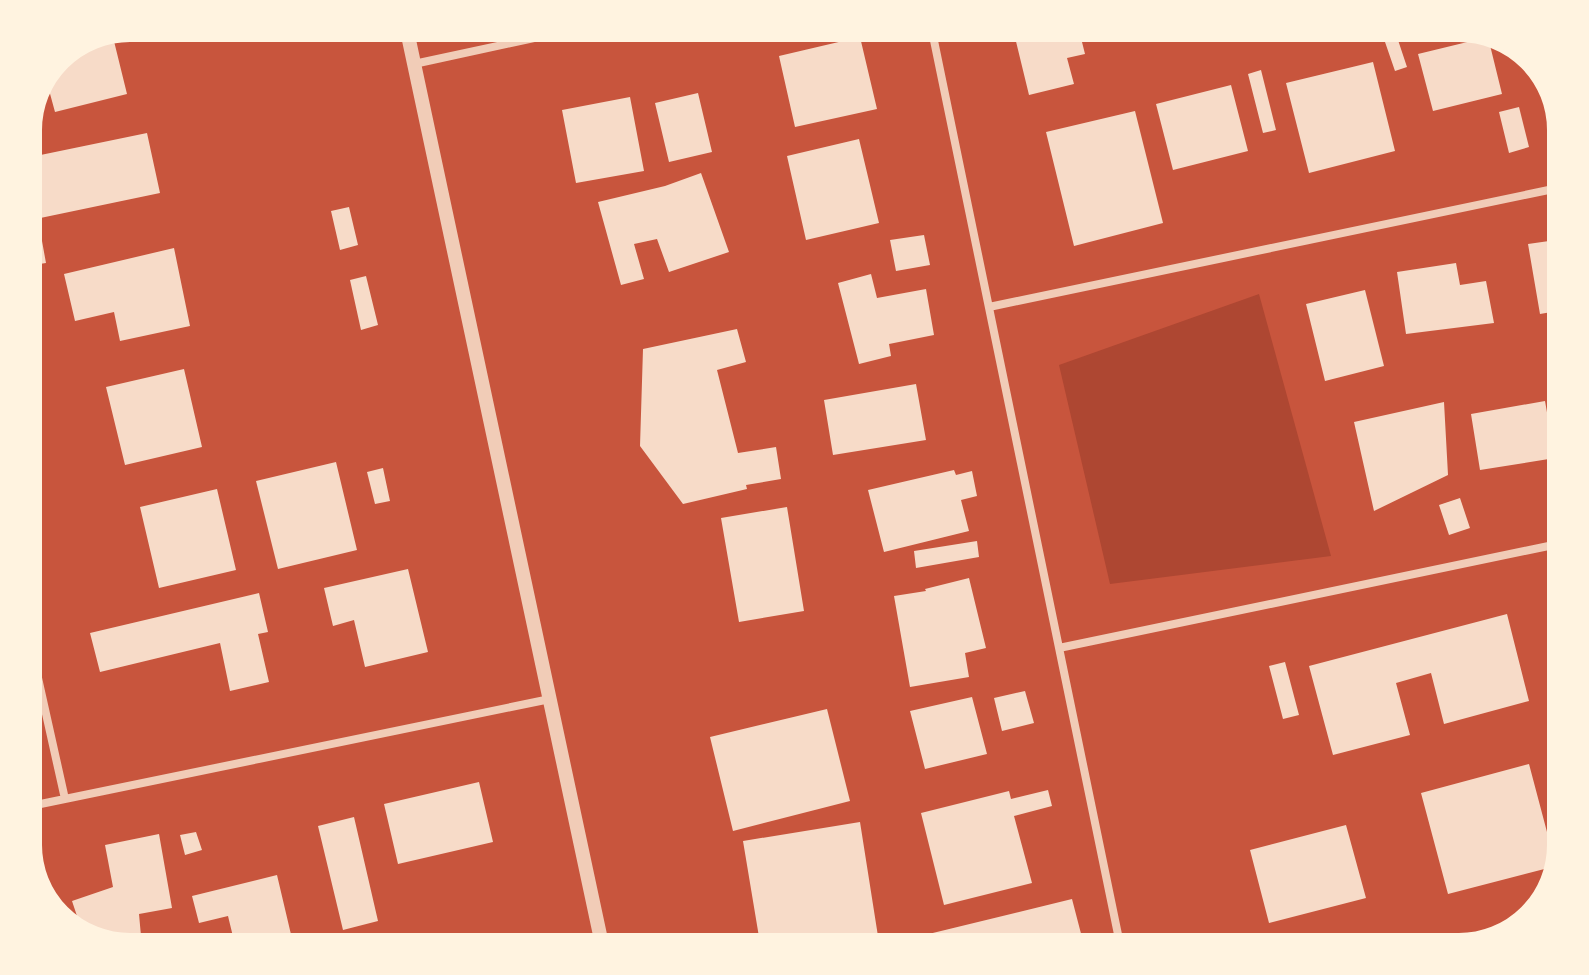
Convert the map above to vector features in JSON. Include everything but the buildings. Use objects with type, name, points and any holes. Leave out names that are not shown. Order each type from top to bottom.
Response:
[{"type":"street","points":[[409,40],[600,935]]},
{"type":"street","points":[[414,64],[525,40]]},
{"type":"street","points":[[934,40],[1118,935]]},
{"type":"street","points":[[989,307],[1549,190]]},
{"type":"street","points":[[1059,648],[1549,546]]},
{"type":"street","points":[[40,687],[65,799]]},
{"type":"street","points":[[40,804],[551,699]]},
{"type":"shaded area","points":[[1259,294],[1331,556],[1110,584],[1059,365]]}]
